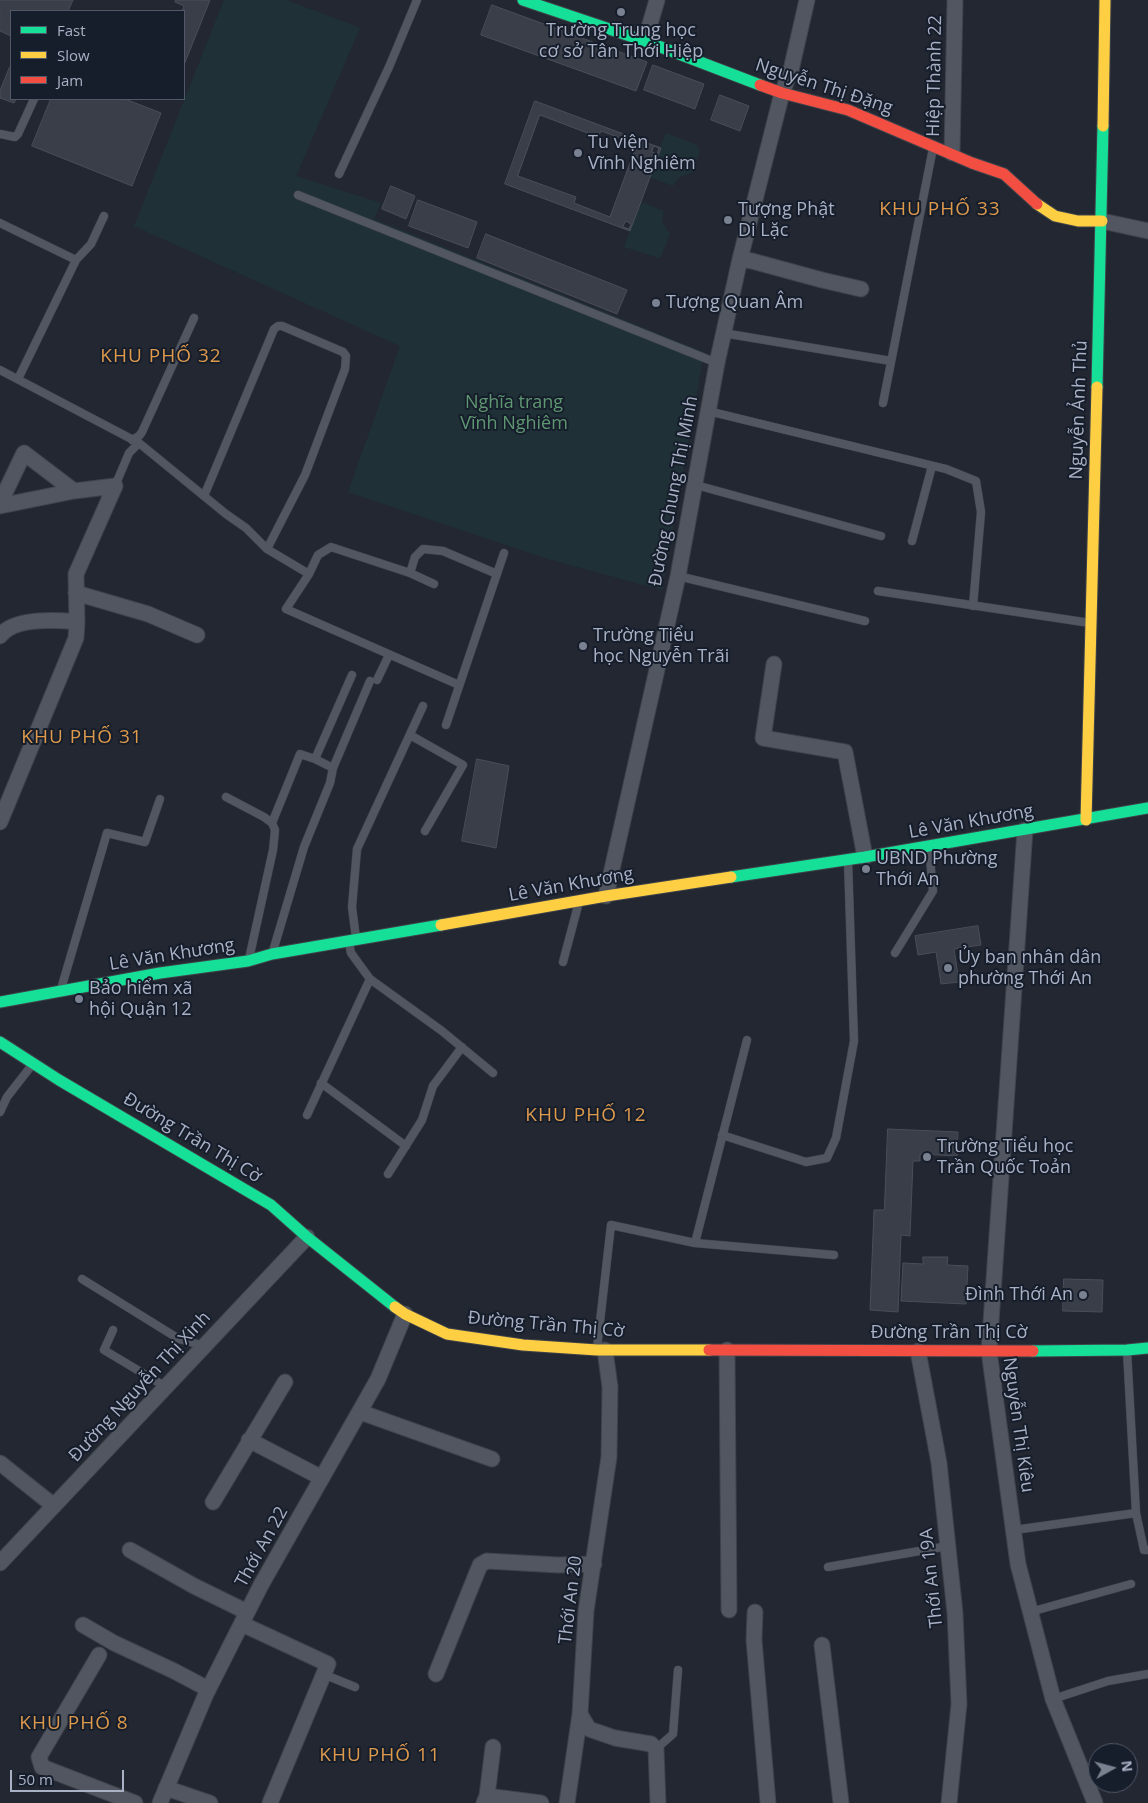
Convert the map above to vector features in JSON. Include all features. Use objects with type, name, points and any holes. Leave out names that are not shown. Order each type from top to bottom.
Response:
[{"type":"main road","name":"Nguyễn Thị Đặng","points":[[523,0],[645,41],[782,94],[848,110],[972,163],[1004,174],[1033,201],[1055,216],[1078,221],[1102,220]]},
{"type":"main road","name":"Nguyễn Ảnh Thủ","points":[[1086,820],[1102,220],[1105,0]]},
{"type":"main road","name":"Lê Văn Khương","points":[[0,1002],[160,973],[248,961],[272,954],[580,900],[848,860],[1148,808]]},
{"type":"main road","name":"Đường Trần Thị Cờ","points":[[0,1042],[271,1205],[307,1237],[405,1314],[447,1334],[523,1345],[601,1350],[989,1351],[1127,1350],[1148,1348]]},
{"type":"street","points":[[645,41],[657,0]]},
{"type":"street","name":"Đường Chung Thị Minh","points":[[606,896],[678,576],[696,485],[716,363],[740,259],[782,94],[791,70],[807,0]]},
{"type":"street","name":"Hiệp Thành 22","points":[[952,153],[954,0]]},
{"type":"street","points":[[1102,220],[1148,232]]},
{"type":"street","points":[[740,259],[862,289]]},
{"type":"street","points":[[0,505],[24,453],[74,491]]},
{"type":"street","points":[[0,505],[74,491],[114,486]]},
{"type":"street","points":[[0,822],[76,638],[76,574],[114,486]]},
{"type":"street","points":[[76,593],[148,614],[198,635]]},
{"type":"street","points":[[0,636],[14,627],[29,622],[50,619],[77,622]]},
{"type":"street","points":[[774,664],[763,738],[845,752],[865,857]]},
{"type":"street","name":"Nguyễn Thị Kiêu","points":[[1025,830],[989,1351],[1018,1564],[1053,1699],[1095,1803]]},
{"type":"street","name":"Đường Nguyễn Thị Xinh","points":[[0,1563],[307,1237]]},
{"type":"street","name":"Thới An 22","points":[[160,1803],[208,1689],[245,1618],[378,1379],[405,1314]]},
{"type":"street","name":"Thới An 20","points":[[567,1803],[580,1714],[586,1611],[609,1458],[610,1387],[601,1350]]},
{"type":"street","points":[[727,1350],[729,1610]]},
{"type":"street","name":"Thới An 19A","points":[[918,1351],[938,1463],[955,1613],[959,1704],[949,1803]]},
{"type":"street","points":[[213,1502],[285,1382]]},
{"type":"street","points":[[360,1412],[492,1459]]},
{"type":"street","points":[[249,1440],[322,1478]]},
{"type":"street","points":[[0,1463],[54,1506]]},
{"type":"street","points":[[130,1550],[194,1586],[245,1618],[328,1664],[270,1803]]},
{"type":"street","points":[[436,1674],[480,1565],[487,1562],[558,1565],[594,1564]]},
{"type":"street","points":[[754,1612],[754,1640],[768,1803]]},
{"type":"street","points":[[84,1625],[114,1643],[208,1689]]},
{"type":"street","points":[[822,1645],[841,1803]]},
{"type":"street","points":[[99,1655],[38,1756],[42,1767],[135,1803]]},
{"type":"street","points":[[580,1714],[589,1729],[615,1738],[651,1744],[656,1749],[658,1803]]},
{"type":"street","points":[[494,1747],[485,1800],[541,1803]]},
{"type":"street","points":[[166,1788],[210,1803]]},
{"type":"lane","points":[[339,174],[389,67],[417,0]]},
{"type":"lane","points":[[0,134],[15,138],[34,100]]},
{"type":"lane","points":[[883,403],[933,146]]},
{"type":"lane","points":[[298,195],[716,363]]},
{"type":"lane","points":[[18,379],[76,260],[91,244],[104,216]]},
{"type":"lane","points":[[0,223],[76,260]]},
{"type":"lane","points":[[114,486],[129,452],[142,432],[194,318]]},
{"type":"lane","points":[[204,496],[274,328],[282,326],[343,352],[346,356],[344,370],[305,475],[267,550]]},
{"type":"lane","points":[[723,333],[891,360]]},
{"type":"lane","points":[[0,370],[135,442],[246,528],[267,550],[309,574]]},
{"type":"lane","points":[[708,411],[946,469],[976,481],[981,512],[973,606]]},
{"type":"lane","points":[[912,541],[932,466]]},
{"type":"lane","points":[[696,485],[881,536]]},
{"type":"lane","points":[[434,584],[410,573],[331,547],[318,555],[309,574],[286,609],[459,686]]},
{"type":"lane","points":[[410,573],[415,557],[423,549],[443,551],[497,574]]},
{"type":"lane","points":[[446,724],[504,553]]},
{"type":"lane","points":[[678,576],[865,621]]},
{"type":"lane","points":[[878,591],[1090,623]]},
{"type":"lane","points":[[272,954],[304,847],[330,783],[333,768],[373,681],[389,655]]},
{"type":"lane","points":[[315,759],[352,675]]},
{"type":"lane","points":[[423,706],[357,849],[352,906],[351,952],[370,979],[442,1031],[493,1073]]},
{"type":"lane","points":[[410,735],[463,765],[425,831]]},
{"type":"lane","points":[[248,961],[275,836],[272,823],[300,754],[333,768]]},
{"type":"lane","points":[[226,796],[272,823]]},
{"type":"lane","points":[[61,991],[107,833],[145,842],[160,799]]},
{"type":"lane","points":[[895,953],[933,891],[929,846]]},
{"type":"lane","points":[[722,1135],[806,1162],[827,1158],[836,1138],[854,1041],[848,860]]},
{"type":"lane","points":[[563,962],[580,900]]},
{"type":"lane","points":[[307,1115],[370,979]]},
{"type":"lane","points":[[695,1243],[747,1040]]},
{"type":"lane","points":[[388,1174],[422,1120],[432,1086],[462,1047]]},
{"type":"lane","points":[[0,1112],[7,1096],[33,1063]]},
{"type":"lane","points":[[321,1083],[406,1146]]},
{"type":"lane","points":[[601,1350],[611,1225],[695,1243],[834,1255]]},
{"type":"lane","points":[[82,1279],[179,1339],[204,1346]]},
{"type":"lane","points":[[113,1330],[104,1350],[166,1387]]},
{"type":"lane","points":[[1127,1350],[1136,1513],[1144,1550],[1148,1550]]},
{"type":"lane","points":[[1014,1530],[1136,1513]]},
{"type":"lane","points":[[828,1566],[948,1546]]},
{"type":"lane","points":[[1030,1612],[1131,1584]]},
{"type":"lane","points":[[656,1749],[673,1734],[678,1670]]},
{"type":"lane","points":[[323,1674],[355,1688]]},
{"type":"lane","points":[[1053,1699],[1108,1681],[1148,1674]]},
{"type":"green space","name":"Nghĩa trang Vĩnh Nghiêm","points":[[224,0],[287,0],[360,28],[296,176],[381,203],[374,219],[704,352],[662,590],[548,559],[348,492],[400,346],[134,226]]},
{"type":"green space","points":[[666,133],[697,145],[700,151],[692,173],[679,177],[673,186],[650,177]]},
{"type":"green space","points":[[641,202],[664,211],[662,222],[670,234],[659,258],[624,247]]},
{"type":"building","points":[[0,0],[73,0],[68,10],[10,10],[10,36],[0,31]]},
{"type":"building","points":[[176,0],[210,0],[185,62],[185,10],[182,10],[184,6],[175,2]]},
{"type":"building","points":[[492,5],[647,62],[636,91],[481,35]]},
{"type":"building","points":[[653,65],[704,84],[695,109],[644,90]]},
{"type":"building","points":[[10,67],[10,100],[16,100],[14,103],[0,98],[0,91]]},
{"type":"building","points":[[720,95],[749,106],[740,131],[711,120]]},
{"type":"building","points":[[51,100],[128,100],[161,113],[132,186],[32,146]]},
{"type":"building","points":[[535,101],[661,148],[630,231],[505,184]]},
{"type":"building","points":[[540,115],[598,137],[601,131],[637,144],[610,217],[574,203],[576,197],[518,176]]},
{"type":"building","points":[[654,146],[659,148],[657,154],[652,152]]},
{"type":"building","points":[[391,186],[415,196],[406,219],[382,209]]},
{"type":"building","points":[[418,200],[477,222],[468,248],[409,226]]},
{"type":"building","points":[[626,221],[631,224],[629,229],[623,227]]},
{"type":"building","points":[[486,234],[627,290],[617,314],[477,258]]},
{"type":"building","points":[[477,759],[509,766],[496,848],[462,841]]},
{"type":"building","name":"Ủy ban nhân dân phường Thới An","points":[[978,926],[981,945],[954,949],[959,982],[941,984],[936,952],[918,955],[915,936]]},
{"type":"building","points":[[888,1129],[958,1132],[957,1156],[920,1154],[920,1161],[913,1161],[910,1236],[901,1235],[898,1312],[870,1310],[874,1210],[884,1210]]},
{"type":"building","points":[[923,1257],[948,1257],[947,1265],[968,1266],[966,1304],[901,1301],[903,1263],[923,1264]]},
{"type":"building","name":"Đình Thới An","points":[[1064,1279],[1103,1280],[1102,1312],[1063,1311]]},
{"type":"traffic: fast","points":[[523,0],[645,41],[760,85]]},
{"type":"traffic: fast","points":[[1097,387],[1103,126]]},
{"type":"traffic: fast","points":[[731,877],[865,857],[1148,808]]},
{"type":"traffic: fast","points":[[0,1002],[160,973],[248,961],[272,954],[441,925]]},
{"type":"traffic: fast","points":[[0,1042],[59,1080],[271,1205],[307,1237],[395,1307]]},
{"type":"traffic: fast","points":[[1033,1351],[1148,1348]]},
{"type":"traffic: slow","points":[[1103,126],[1105,0]]},
{"type":"traffic: slow","points":[[1037,204],[1055,216],[1078,221],[1102,221]]},
{"type":"traffic: slow","points":[[1086,820],[1097,387]]},
{"type":"traffic: slow","points":[[441,925],[606,896],[731,877]]},
{"type":"traffic: slow","points":[[395,1307],[405,1314],[447,1334],[523,1345],[597,1350],[709,1350]]},
{"type":"traffic: jam","points":[[760,85],[782,93],[848,110],[972,163],[1004,174],[1037,204]]},
{"type":"traffic: jam","points":[[709,1350],[1033,1351]]},
{"type":"place","name":"Trường Trung học cơ sở Tân Thới Hiệp","points":[[621,12]]},
{"type":"place","name":"Tu viện Vĩnh Nghiêm","points":[[578,153]]},
{"type":"place","name":"Tượng Phật Di Lặc","points":[[728,220]]},
{"type":"place","name":"Tượng Quan Âm","points":[[656,303]]},
{"type":"place","name":"Trường Tiểu học Nguyễn Trãi","points":[[583,646]]},
{"type":"place","name":"UBND Phường Thới An","points":[[866,869]]},
{"type":"place","name":"Ủy ban nhân dân phường Thới An","points":[[948,968]]},
{"type":"place","name":"Bảo hiểm xã hội Quận 12","points":[[79,999]]},
{"type":"place","name":"Trường Tiểu học Trần Quốc Toản","points":[[927,1157]]},
{"type":"place","name":"Đình Thới An","points":[[1083,1295]]},
{"type":"district","name":"KHU PHỐ 33","points":[[940,210]]},
{"type":"district","name":"KHU PHỐ 32","points":[[161,357]]},
{"type":"district","name":"KHU PHỐ 31","points":[[82,738]]},
{"type":"district","name":"KHU PHỐ 12","points":[[586,1116]]},
{"type":"district","name":"KHU PHỐ 8","points":[[74,1724]]},
{"type":"district","name":"KHU PHỐ 11","points":[[380,1756]]}]
